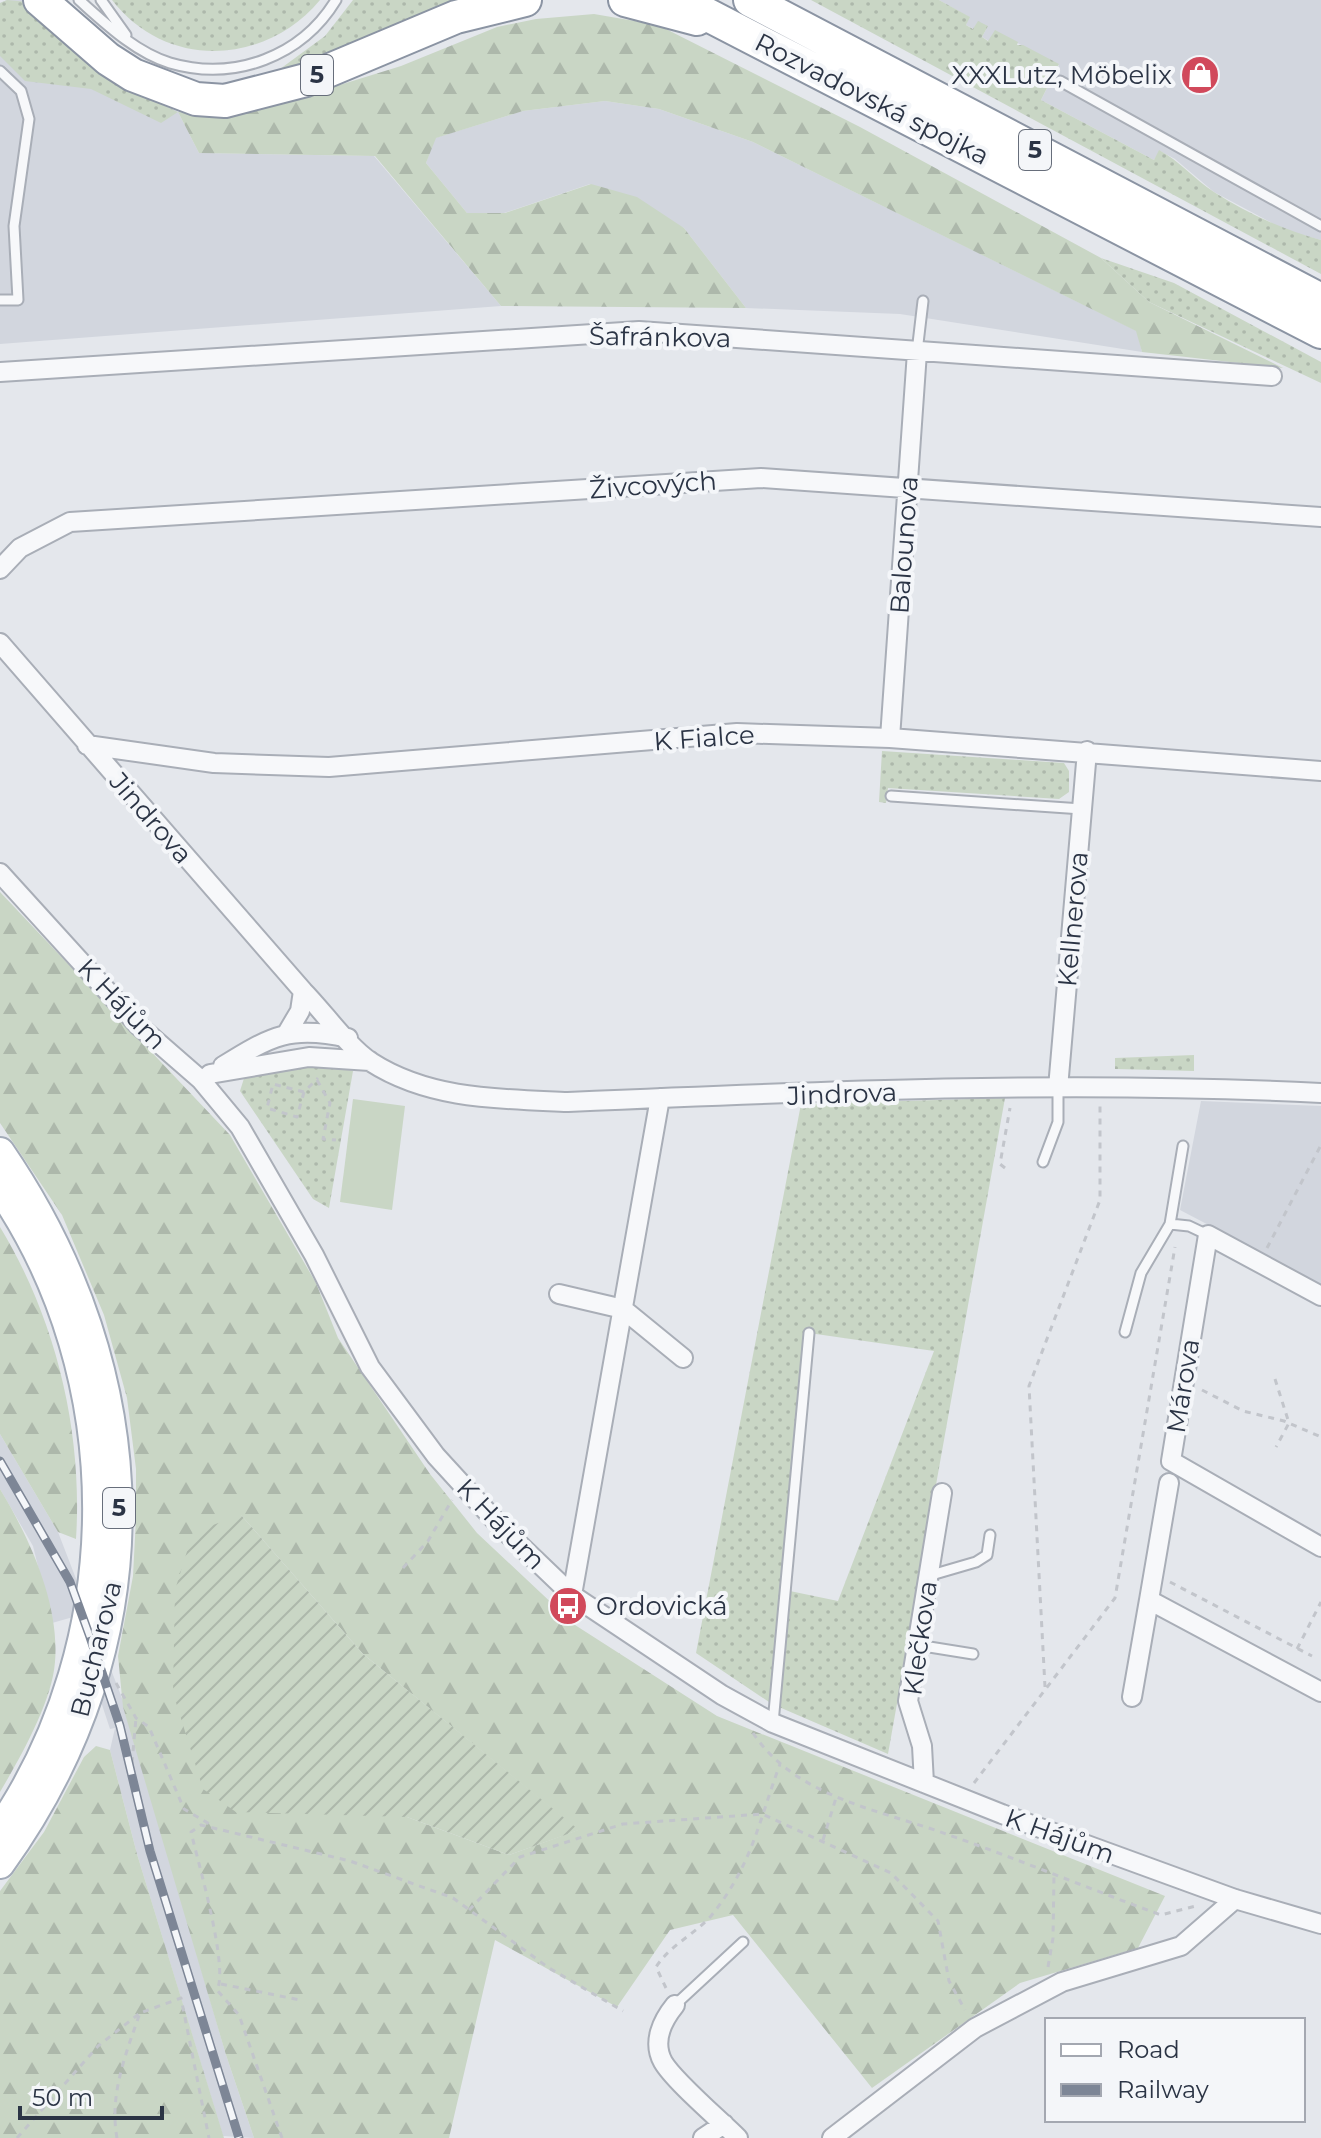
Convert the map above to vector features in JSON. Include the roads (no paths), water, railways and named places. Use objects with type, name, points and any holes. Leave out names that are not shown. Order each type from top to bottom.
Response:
[{"type":"highway","name":"5","points":[[40,0],[120,52],[163,89],[196,99],[225,101],[306,80],[456,17],[525,0]]},
{"type":"highway","points":[[56,0],[120,52]]},
{"type":"highway","name":"5","points":[[625,0],[783,34]]},
{"type":"highway","name":"Rozvadovská spojka","points":[[679,0],[783,34],[1321,300]]},
{"type":"highway","name":"Rozvadovská spojka","points":[[750,0],[783,34],[1321,332]]},
{"type":"main road","name":"Bucharova","points":[[0,1152],[46,1223],[87,1320],[110,1401],[118,1470],[119,1518],[108,1627],[84,1708],[47,1795],[0,1864]]},
{"type":"main road","name":"Bucharova","points":[[0,1188],[35,1247],[71,1336],[89,1406],[97,1479],[96,1559],[89,1619],[78,1663],[44,1756],[0,1829]]},
{"type":"street","name":"Šafránkova","points":[[0,372],[639,331],[1272,376]]},
{"type":"street","name":"Balounova","points":[[890,738],[917,352]]},
{"type":"street","name":"Živcových","points":[[0,569],[20,548],[70,522],[761,478],[1321,517]]},
{"type":"street","name":"Jindrova","points":[[0,643],[303,991],[370,1061],[413,1082],[488,1099],[568,1102],[1058,1088],[1321,1093]]},
{"type":"street","name":"K Fialce","points":[[87,745],[214,763],[329,767],[737,733],[890,738],[1321,771]]},
{"type":"street","name":"Kellnerova","points":[[1058,1088],[1087,751]]},
{"type":"street","name":"K Hájům","points":[[0,873],[139,1026],[205,1077],[240,1127],[314,1255],[370,1367],[459,1482],[572,1595],[734,1703],[773,1723],[1231,1904],[1318,1919]]},
{"type":"street","points":[[287,1033],[300,1011],[303,991]]},
{"type":"street","points":[[205,1077],[269,1037],[318,1031],[348,1038]]},
{"type":"street","name":"Jindrova","points":[[205,1077],[309,1057],[370,1061]]},
{"type":"street","points":[[572,1595],[660,1098]]},
{"type":"street","points":[[1208,1235],[1321,1296]]},
{"type":"street","name":"Márova","points":[[1208,1235],[1171,1461],[1321,1547]]},
{"type":"street","points":[[559,1294],[623,1309],[683,1358]]},
{"type":"street","points":[[1132,1697],[1169,1483]]},
{"type":"street","name":"Klečkova","points":[[924,1783],[922,1746],[908,1701],[942,1493]]},
{"type":"street","points":[[1149,1600],[1321,1692]]},
{"type":"street","points":[[832,2138],[975,2028],[1062,1982],[1181,1946],[1231,1904]]},
{"type":"street","points":[[675,2005],[661,2022],[659,2043],[663,2061],[738,2138]]},
{"type":"street","points":[[703,2138],[724,2124]]},
{"type":"lane","points":[[79,0],[120,52],[199,67],[227,69],[288,51],[309,36],[336,0]]},
{"type":"lane","points":[[101,0],[120,52]]},
{"type":"lane","points":[[0,71],[21,91],[29,119],[14,226],[18,300],[0,300]]},
{"type":"lane","points":[[1060,81],[1321,226]]},
{"type":"lane","points":[[917,352],[923,301]]},
{"type":"lane","points":[[891,796],[1082,809]]},
{"type":"lane","points":[[1043,1162],[1058,1122],[1058,1088]]},
{"type":"lane","points":[[1125,1332],[1141,1273],[1174,1224],[1183,1146]]},
{"type":"lane","points":[[1174,1224],[1208,1235]]},
{"type":"lane","points":[[773,1723],[809,1333]]},
{"type":"lane","points":[[928,1576],[976,1562],[987,1555],[990,1535]]},
{"type":"lane","points":[[917,1645],[973,1654]]},
{"type":"lane","points":[[675,2005],[743,1942]]},
{"type":"railway","points":[[0,1461],[70,1582],[90,1637],[120,1726],[150,1851],[239,2138]]},
{"type":"place","name":"XXXLutz, Möbelix","points":[[1200,75]]},
{"type":"place","name":"Ordovická","points":[[568,1606]]}]
